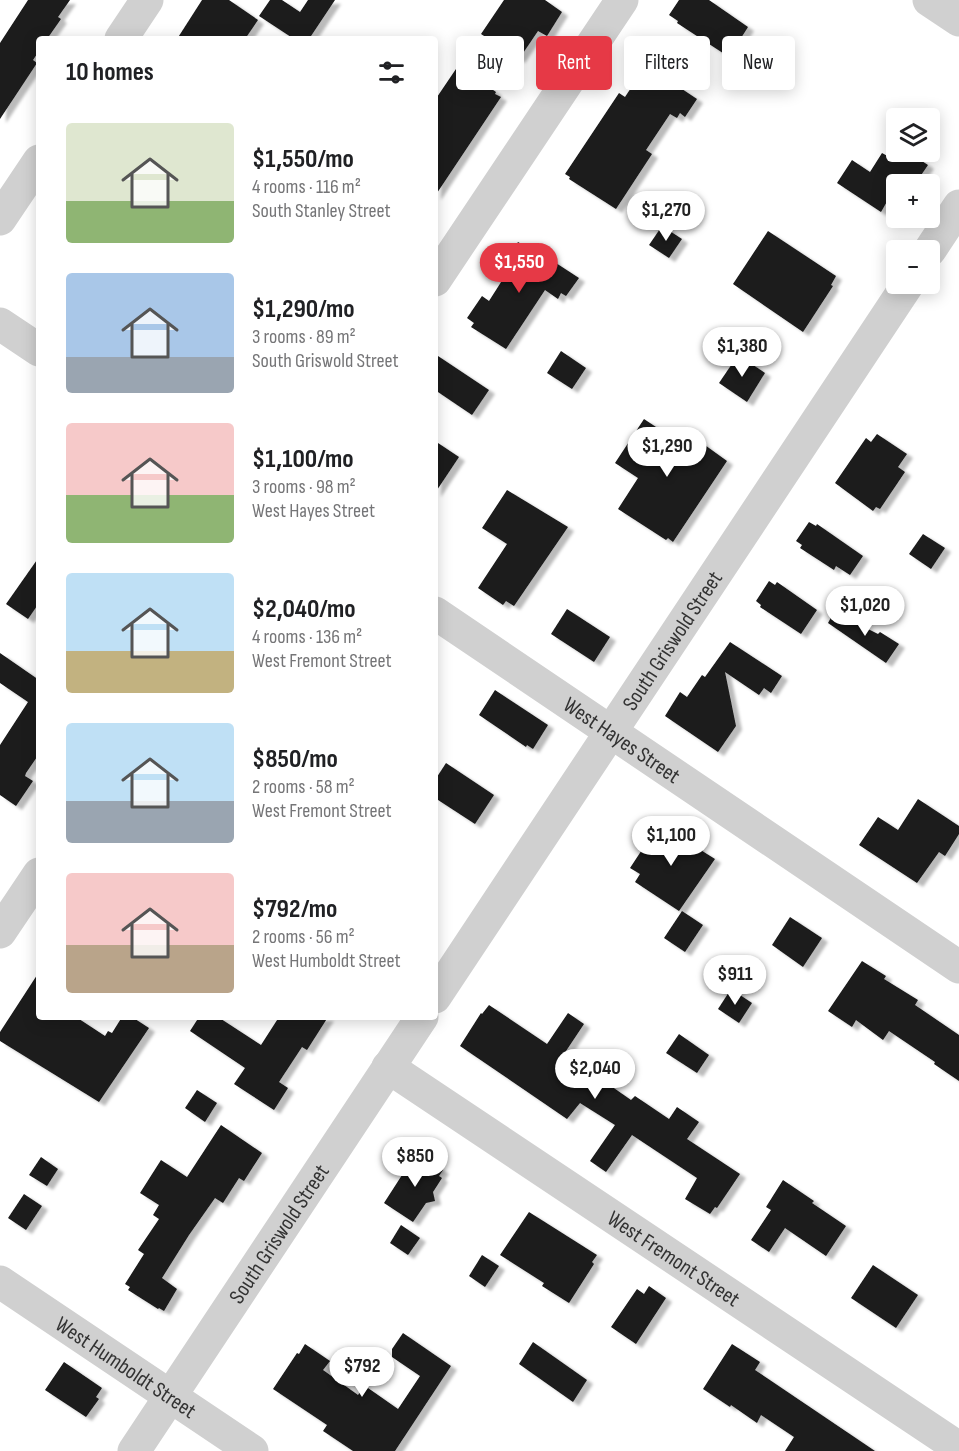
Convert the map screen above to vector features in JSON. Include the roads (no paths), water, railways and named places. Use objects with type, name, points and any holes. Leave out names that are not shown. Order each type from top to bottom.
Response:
[{"type":"street","points":[[123,36],[147,0]]},
{"type":"street","points":[[438,276],[622,0]]},
{"type":"street","points":[[928,0],[959,20]]},
{"type":"street","points":[[0,219],[36,165]]},
{"type":"street","points":[[937,240],[959,206]]},
{"type":"street","name":"South Griswold Street","points":[[438,992],[901,294]]},
{"type":"street","points":[[0,324],[36,348]]},
{"type":"street","name":"West Hayes Street","points":[[438,615],[956,960]]},
{"type":"street","points":[[0,932],[36,878]]},
{"type":"street","name":"South Griswold Street","points":[[134,1451],[420,1020]]},
{"type":"street","name":"West Fremont Street","points":[[388,1067],[959,1448]]},
{"type":"street","name":"West Humboldt Street","points":[[0,1282],[252,1451]]}]
